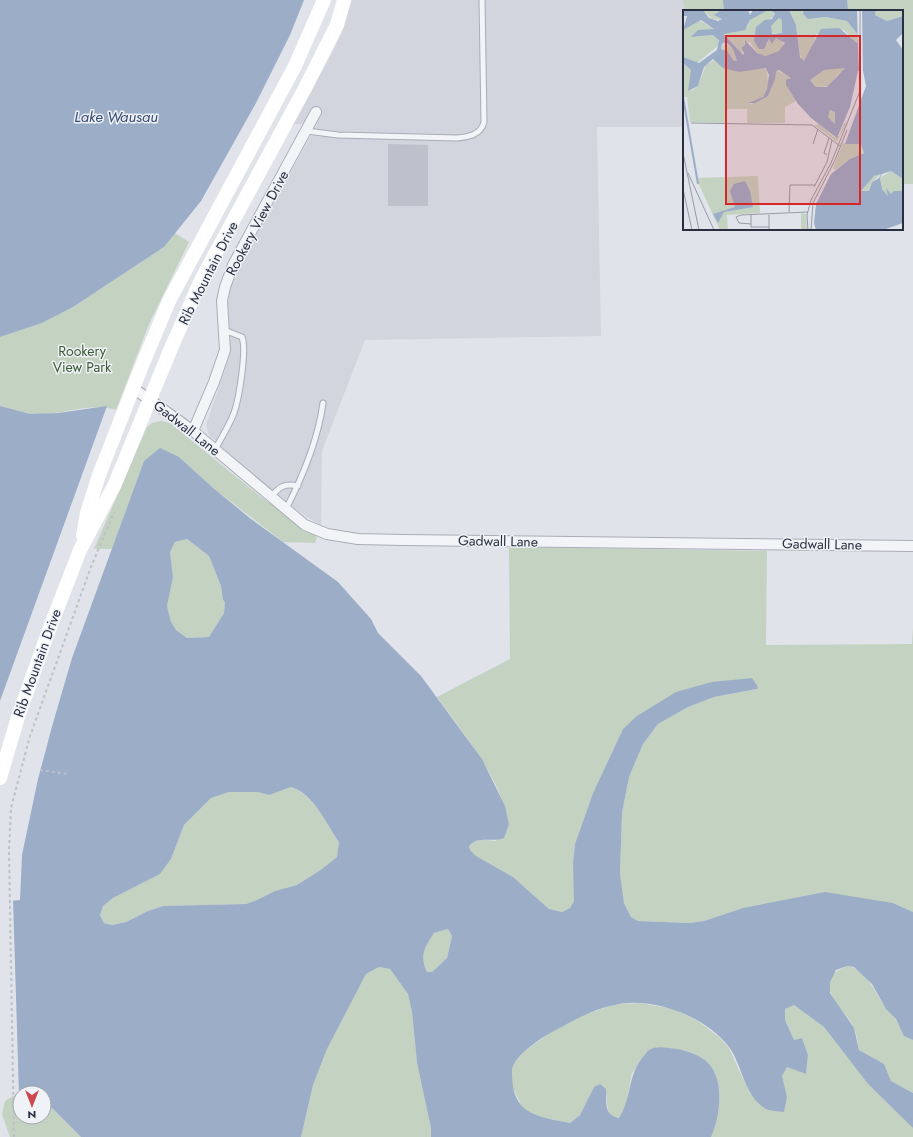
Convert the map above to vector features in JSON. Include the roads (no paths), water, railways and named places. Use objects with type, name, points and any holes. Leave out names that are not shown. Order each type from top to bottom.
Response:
[{"type":"main road","name":"Rib Mountain Drive","points":[[80,550],[91,500],[133,388],[169,301],[295,66],[324,0]]},
{"type":"main road","name":"Rib Mountain Drive","points":[[0,778],[18,717],[49,630],[80,550],[114,486],[201,280],[307,84],[337,25],[344,0]]},
{"type":"street","name":"Rookery View Drive","points":[[193,430],[214,382],[225,350],[222,301],[225,287],[234,265],[316,112]]},
{"type":"street","name":"Gadwall Lane","points":[[133,388],[193,430],[305,525],[320,532],[358,539],[913,546]]},
{"type":"lane","points":[[306,131],[338,135],[457,138],[468,136],[480,130],[484,122],[482,0]]},
{"type":"lane","points":[[215,450],[234,412],[241,377],[245,344],[242,337],[224,330]]},
{"type":"lane","points":[[286,509],[298,486],[320,425],[323,403]]},
{"type":"lane","points":[[271,497],[280,486],[290,484],[298,486]]},
{"type":"water","name":"Lake Wausau","points":[[0,0],[304,0],[290,35],[256,103],[201,201],[164,247],[73,307],[42,323],[0,337]]},
{"type":"water","points":[[723,0],[847,0],[848,10],[724,10]]},
{"type":"water","points":[[0,406],[30,414],[58,413],[107,406],[0,701]]},
{"type":"water","points":[[160,448],[179,457],[251,519],[338,582],[371,619],[378,633],[421,676],[482,759],[505,806],[509,824],[504,838],[477,841],[469,846],[470,850],[476,856],[513,877],[549,909],[562,912],[570,908],[574,901],[573,862],[575,844],[593,793],[623,729],[637,716],[676,692],[712,682],[752,678],[758,687],[757,689],[714,697],[688,707],[658,724],[643,744],[629,777],[622,813],[620,874],[624,903],[631,917],[638,921],[690,923],[704,921],[743,908],[825,892],[893,903],[913,912],[913,1040],[904,1036],[896,1019],[886,1009],[872,984],[854,967],[847,966],[836,970],[830,982],[830,993],[854,1028],[859,1050],[884,1064],[891,1081],[913,1093],[913,1128],[868,1084],[824,1027],[794,1005],[785,1009],[785,1020],[794,1040],[802,1038],[808,1055],[806,1074],[787,1067],[782,1076],[787,1097],[784,1112],[768,1110],[758,1103],[752,1096],[729,1047],[707,1026],[677,1011],[661,1006],[644,1003],[629,1003],[599,1009],[584,1015],[544,1037],[523,1053],[512,1070],[513,1085],[520,1104],[536,1115],[570,1123],[580,1115],[594,1087],[600,1084],[606,1089],[606,1104],[608,1111],[610,1114],[619,1118],[626,1103],[634,1072],[648,1051],[652,1048],[659,1047],[677,1049],[690,1052],[702,1058],[714,1071],[719,1090],[719,1110],[711,1137],[431,1137],[431,1128],[417,1063],[412,1012],[408,994],[390,969],[379,967],[366,974],[327,1049],[313,1085],[301,1137],[81,1137],[52,1108],[52,1085],[12,1085],[12,1094],[0,902],[20,900],[22,855],[38,779],[72,658],[144,461]],"holes":[[[187,539],[209,556],[221,586],[223,600],[225,602],[224,613],[209,637],[187,638],[176,630],[171,622],[167,606],[173,577],[170,552],[175,542]],[[291,787],[299,790],[313,803],[339,842],[337,857],[322,869],[297,885],[275,891],[246,904],[163,906],[148,911],[126,922],[112,925],[104,923],[100,915],[103,906],[113,898],[160,874],[171,859],[184,825],[211,798],[229,792],[258,792],[269,795]],[[448,929],[452,936],[447,958],[432,972],[427,972],[423,961],[424,951],[434,933]]]},
{"type":"park label","name":"Rookery View Park","points":[[82,360]]}]
